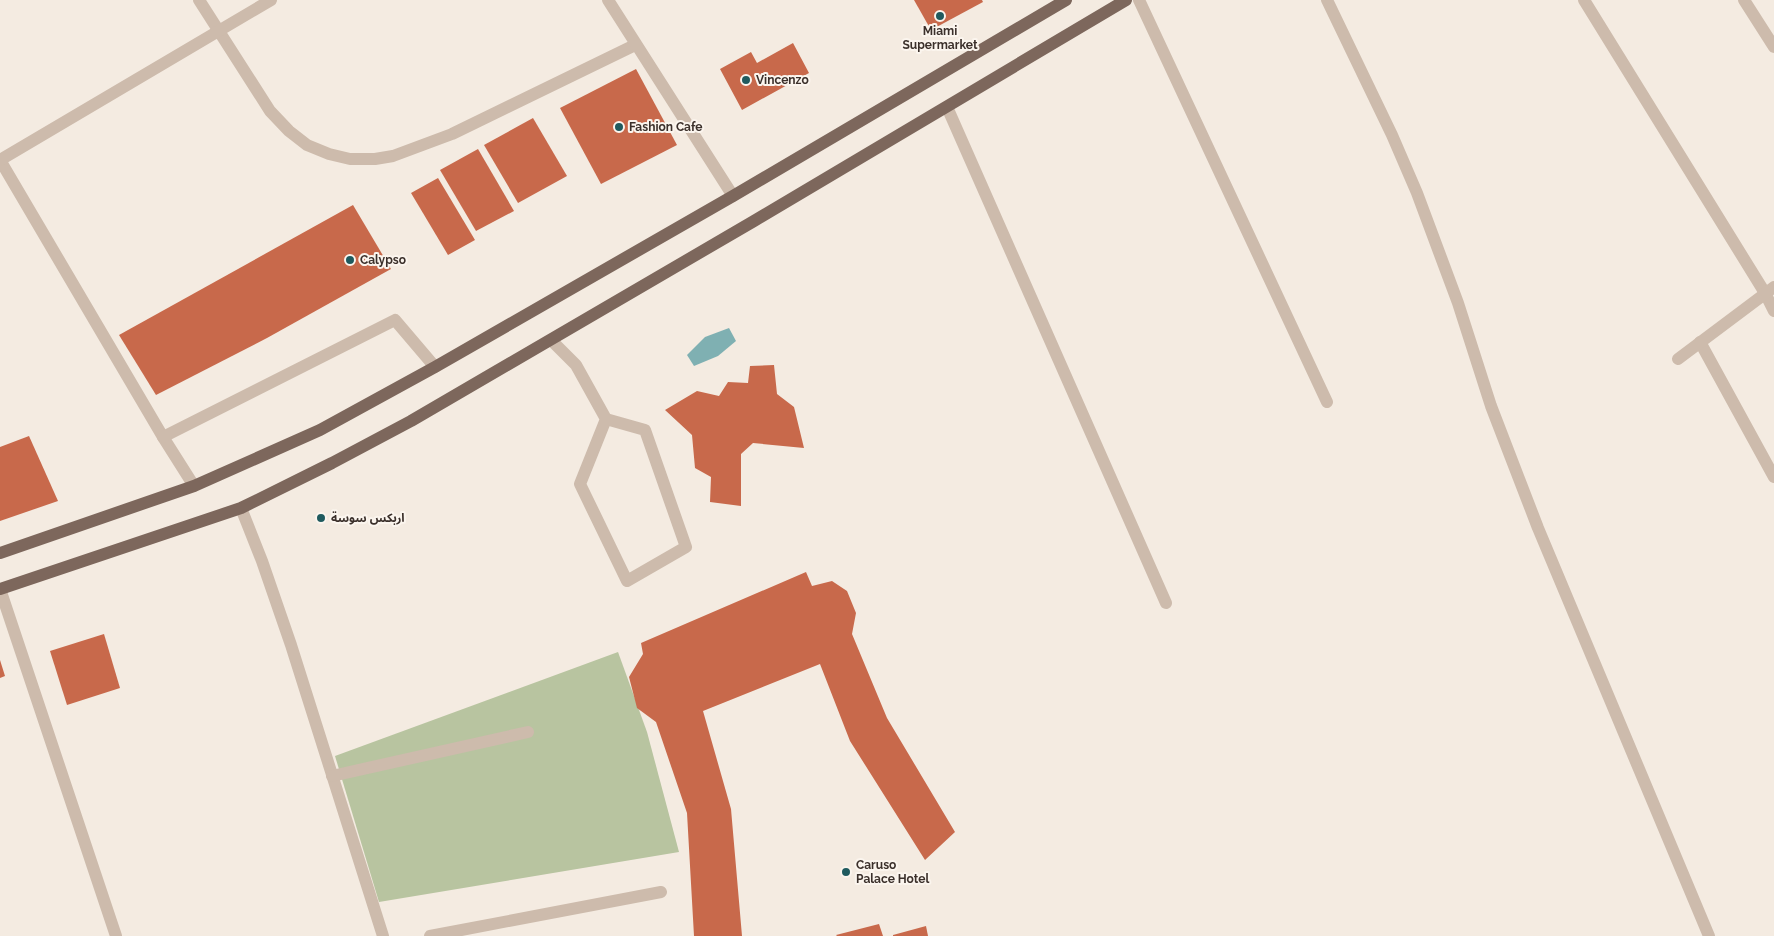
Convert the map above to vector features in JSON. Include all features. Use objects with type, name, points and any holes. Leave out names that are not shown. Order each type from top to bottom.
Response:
[{"type":"main road","points":[[0,553],[194,486],[320,430],[435,367],[733,196],[1066,0]]},
{"type":"main road","points":[[0,589],[241,508],[332,463],[411,421],[551,340],[1126,0]]},
{"type":"street","points":[[199,0],[270,111],[288,131],[307,145],[329,154],[350,159],[375,159],[393,156],[452,134],[635,45]]},
{"type":"street","points":[[194,486],[163,437],[0,160],[271,0]]},
{"type":"street","points":[[608,0],[733,196]]},
{"type":"street","points":[[1139,0],[1327,402]]},
{"type":"street","points":[[1328,0],[1392,135],[1417,193],[1458,303],[1491,406],[1538,528],[1709,936]]},
{"type":"street","points":[[1584,0],[1770,290],[1774,311]]},
{"type":"street","points":[[1744,0],[1774,47]]},
{"type":"street","points":[[947,107],[1166,603]]},
{"type":"street","points":[[1678,359],[1770,290]]},
{"type":"street","points":[[163,437],[395,320],[435,367]]},
{"type":"street","points":[[551,340],[576,365],[606,419],[645,430],[686,547],[628,581],[580,484],[606,419]]},
{"type":"street","points":[[1700,342],[1774,477]]},
{"type":"street","points":[[241,508],[288,636],[383,936]]},
{"type":"street","points":[[0,589],[116,936]]},
{"type":"street","points":[[332,776],[528,732]]},
{"type":"street","points":[[430,936],[662,892]]},
{"type":"green space","points":[[618,652],[647,732],[679,852],[379,902],[335,756]]},
{"type":"water","points":[[729,328],[736,341],[718,356],[694,366],[687,355],[705,337]]},
{"type":"building","name":"Miami Supermarket","points":[[914,0],[982,0],[983,2],[931,30]]},
{"type":"building","points":[[793,43],[809,73],[742,110],[720,69],[751,52],[757,63]]},
{"type":"building","name":"Fashion Cafe","points":[[636,69],[677,145],[601,184],[560,108]]},
{"type":"building","points":[[533,118],[567,176],[518,203],[484,145]]},
{"type":"building","points":[[478,149],[514,211],[476,231],[440,170]]},
{"type":"building","points":[[438,178],[475,240],[448,255],[411,193]]},
{"type":"building","points":[[353,205],[391,269],[267,338],[156,395],[119,335]]},
{"type":"building","points":[[774,365],[777,394],[794,407],[804,448],[753,443],[741,454],[741,506],[710,502],[711,477],[695,468],[692,435],[665,410],[697,391],[719,396],[728,382],[748,383],[750,366]]},
{"type":"building","points":[[29,436],[58,501],[0,521],[0,447]]},
{"type":"building","points":[[806,572],[812,586],[832,581],[847,591],[856,613],[852,634],[887,718],[955,832],[925,860],[850,741],[820,664],[703,711],[731,809],[742,936],[694,936],[687,813],[656,722],[637,708],[629,677],[643,654],[641,643]]},
{"type":"building","points":[[104,634],[120,688],[67,705],[50,651]]},
{"type":"building","points":[[0,660],[5,676],[0,678]]},
{"type":"building","points":[[879,924],[883,936],[836,935]]},
{"type":"building","points":[[926,926],[928,936],[893,936],[893,935]]},
{"type":"place","name":"Miami Supermarket","points":[[940,16]]},
{"type":"place","name":"Vincenzo","points":[[746,80]]},
{"type":"place","name":"Fashion Cafe","points":[[619,127]]},
{"type":"place","name":"Calypso","points":[[350,260]]},
{"type":"place","name":"اربكس سوسة","points":[[321,518]]},
{"type":"place","name":"Caruso Palace Hotel","points":[[846,872]]}]
